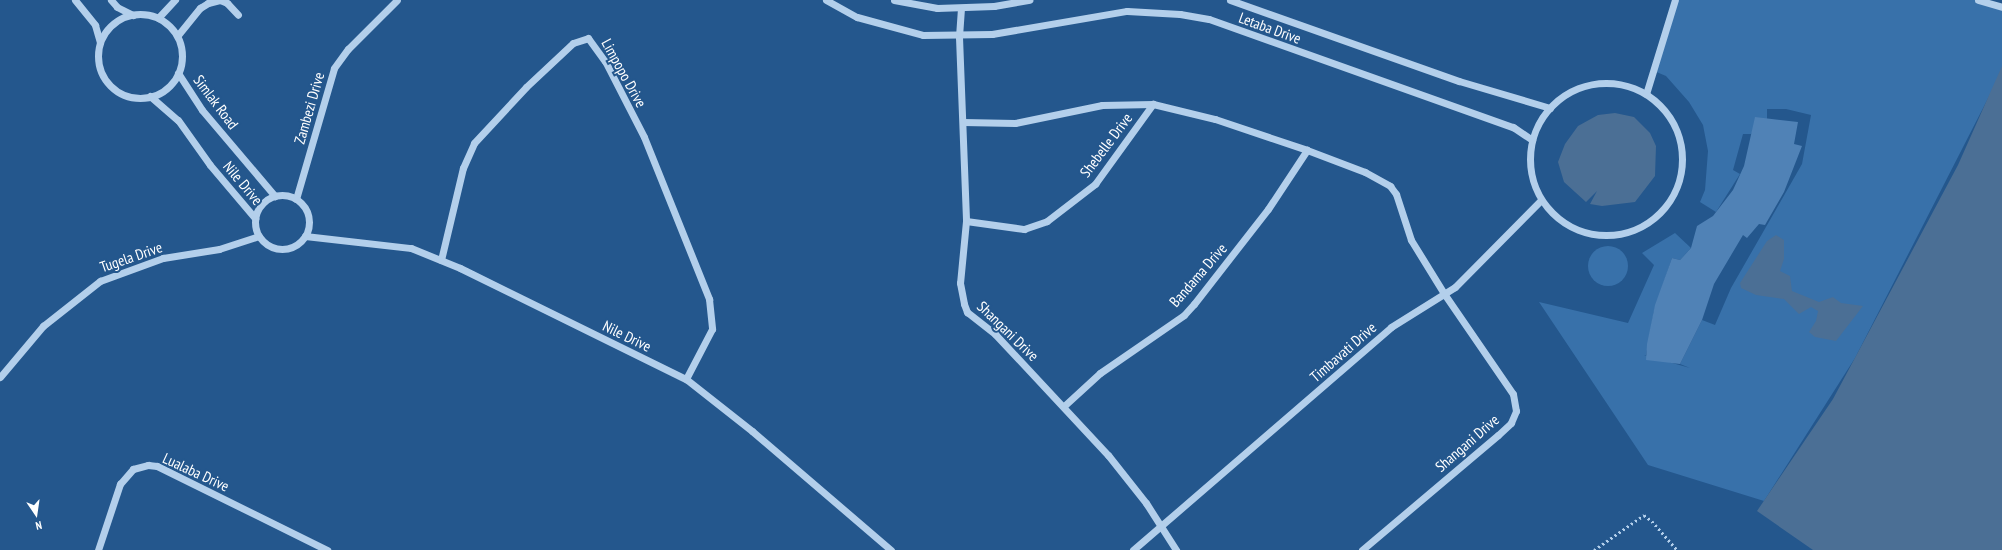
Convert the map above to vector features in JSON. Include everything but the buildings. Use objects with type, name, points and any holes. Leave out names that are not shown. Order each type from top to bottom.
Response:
[{"type":"street","points":[[75,0],[95,25],[100,42],[99,64],[109,84],[128,96],[150,96],[162,91],[178,73],[181,61],[178,35],[158,18],[146,14],[133,15],[113,24],[100,42]]},
{"type":"street","points":[[112,0],[117,6],[133,15]]},
{"type":"street","points":[[158,18],[175,0]]},
{"type":"street","points":[[178,35],[200,8],[208,3],[220,0],[227,4],[238,15]]},
{"type":"street","name":"Zambezi Drive","points":[[296,199],[334,68],[348,49],[397,0]]},
{"type":"street","name":"Letaba Drive","points":[[826,0],[857,17],[891,27],[923,35],[959,37],[992,34],[1127,11],[1149,11],[1210,19],[1513,127],[1532,140]]},
{"type":"street","points":[[894,0],[937,8],[994,6],[1029,0]]},
{"type":"street","name":"Letaba Drive","points":[[1230,0],[1459,81],[1550,108]]},
{"type":"street","points":[[1646,94],[1675,0]]},
{"type":"street","points":[[1978,0],[2002,7]]},
{"type":"street","name":"Shangani Drive","points":[[961,8],[959,37],[966,221],[960,283],[961,295],[968,312],[995,334],[1064,406],[1108,455],[1162,526],[1176,550]]},
{"type":"street","name":"Limpopo Drive","points":[[441,260],[463,168],[474,143],[526,86],[573,43],[588,38],[605,61],[644,137],[709,299],[712,329],[686,379]]},
{"type":"street","name":"Simlak Road","points":[[178,73],[202,110],[234,147]]},
{"type":"street","points":[[1596,84],[1631,87],[1646,94],[1667,113],[1680,137],[1683,164],[1676,191],[1661,213],[1638,229],[1611,236],[1584,233],[1560,220],[1541,200],[1533,181],[1530,161],[1532,140],[1539,123],[1550,108],[1564,96],[1596,84]]},
{"type":"street","name":"Nile Drive","points":[[150,96],[178,120],[210,165],[255,218]]},
{"type":"street","name":"Shangani Drive","points":[[963,122],[1014,123],[1102,105],[1153,104],[1215,119],[1306,150],[1365,172],[1390,186],[1396,194],[1411,240],[1445,295],[1513,394],[1514,416],[1498,435],[1362,550]]},
{"type":"street","name":"Shebelle Drive","points":[[966,221],[1024,229],[1047,221],[1095,184],[1153,104]]},
{"type":"street","name":"Nile Drive","points":[[234,147],[275,196]]},
{"type":"street","name":"Bandama Drive","points":[[1064,406],[1100,373],[1184,315],[1268,209],[1306,150]]},
{"type":"street","points":[[275,196],[288,196],[296,199],[302,204],[309,220],[305,236],[292,247],[282,249],[273,248],[259,236],[255,218],[264,202],[275,196]]},
{"type":"street","name":"Timbavati Drive","points":[[1162,526],[1391,327],[1415,310],[1445,295],[1541,200]]},
{"type":"street","name":"Tugela Drive","points":[[0,377],[42,326],[100,281],[163,258],[219,249],[259,236]]},
{"type":"street","name":"Nile Drive","points":[[305,236],[396,245],[441,260],[686,379],[752,431],[891,550]]},
{"type":"street","name":"Lualaba Drive","points":[[98,550],[120,484],[133,469],[148,465],[157,466],[327,550]]},
{"type":"street","points":[[1133,550],[1162,526]]},
{"type":"path","points":[[1594,550],[1644,515],[1652,521],[1677,550]]},
{"type":"shaded area","points":[[1676,0],[1978,0],[2002,7],[2002,71],[1855,358],[1764,501],[1648,465],[1539,302],[1628,323],[1654,265],[1642,253],[1675,233],[1691,248],[1680,260],[1672,258],[1654,311],[1646,355],[1644,355],[1690,368],[1680,364],[1702,320],[1715,325],[1731,288],[1802,164],[1811,115],[1786,109],[1767,109],[1767,119],[1751,134],[1743,134],[1733,170],[1740,174],[1716,212],[1700,202],[1705,190],[1708,151],[1703,125],[1689,102],[1666,76],[1654,71]]},
{"type":"shaded area","points":[[2002,66],[2002,550],[1813,550],[1757,511],[1833,399],[1958,165]]},
{"type":"shaded area","points":[[1615,113],[1634,117],[1650,133],[1656,146],[1655,176],[1635,202],[1602,206],[1590,204],[1597,191],[1586,202],[1564,182],[1558,162],[1565,144],[1578,126],[1598,115]]},
{"type":"shaded area","points":[[1776,235],[1784,240],[1784,259],[1780,271],[1790,276],[1792,291],[1819,302],[1833,297],[1841,303],[1863,306],[1836,341],[1815,337],[1809,332],[1816,321],[1818,311],[1811,307],[1799,314],[1784,299],[1756,295],[1741,288],[1740,283],[1767,241]]},
{"type":"shaded area","points":[[1608,246],[1616,248],[1622,252],[1626,258],[1628,266],[1626,274],[1622,280],[1616,284],[1608,286],[1600,284],[1594,280],[1590,274],[1588,266],[1590,258],[1594,252],[1600,248]]}]
